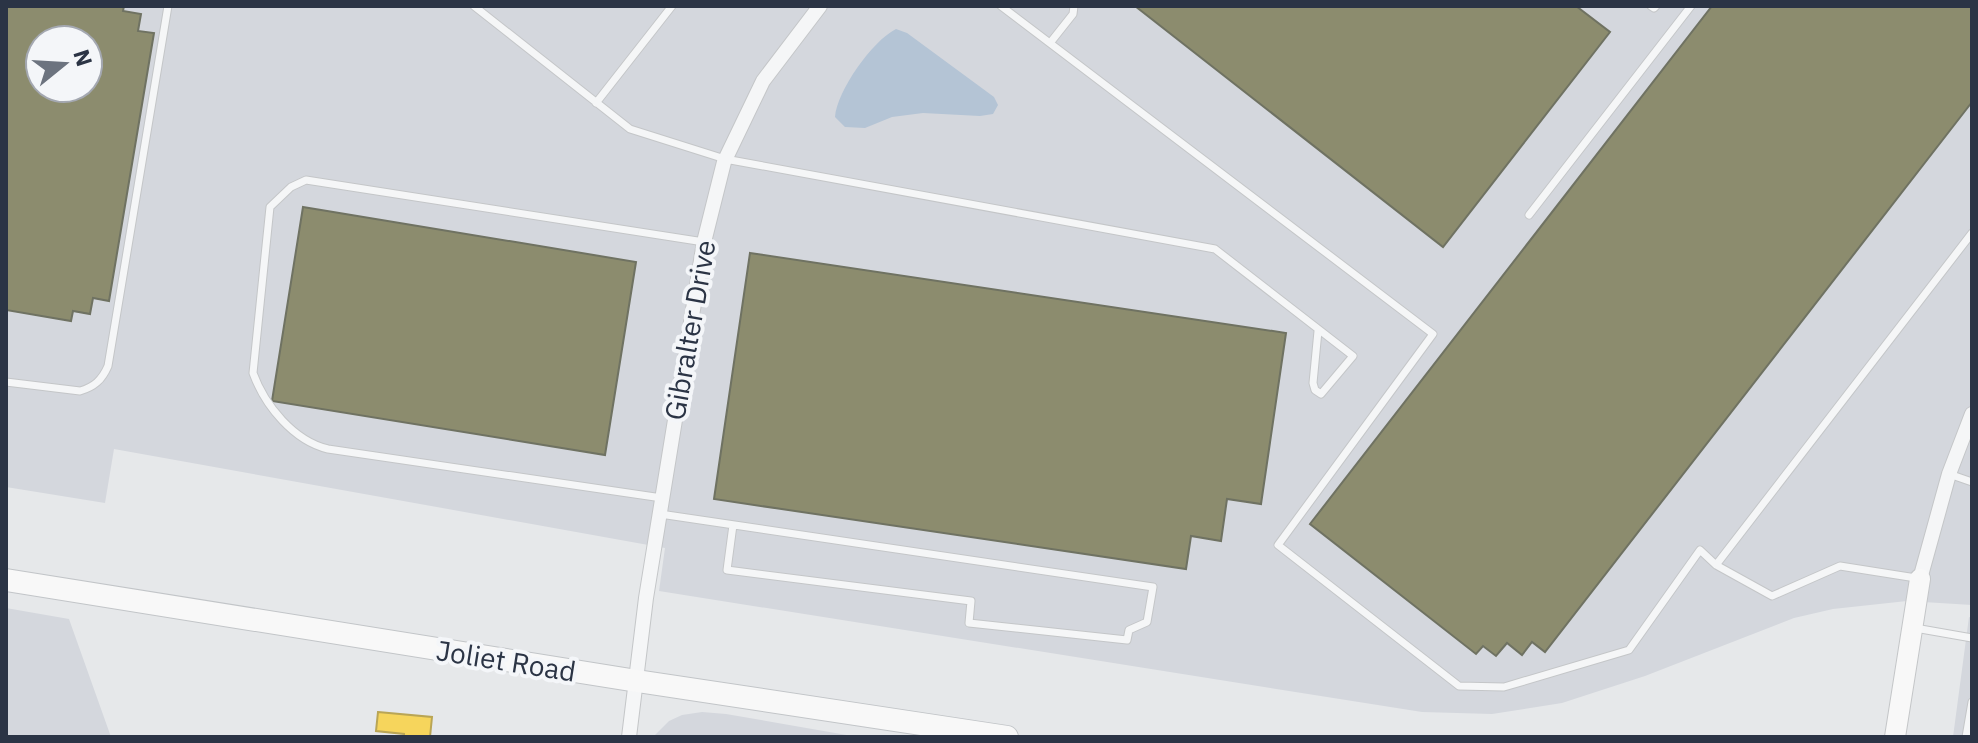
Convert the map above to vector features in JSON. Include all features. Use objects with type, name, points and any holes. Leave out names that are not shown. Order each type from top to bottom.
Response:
[{"type":"main road","name":"Joliet Road","points":[[6,580],[1007,737]]},
{"type":"street","name":"Gibralter Drive","points":[[629,737],[646,598],[704,242],[725,159],[763,81],[820,6]]},
{"type":"street","points":[[1895,737],[1920,579],[1949,474],[1972,414]]},
{"type":"lane","points":[[6,382],[80,391],[89,389],[104,376],[168,6]]},
{"type":"lane","points":[[474,6],[630,129],[725,159],[1215,249],[1353,356],[1321,394],[1315,390],[1313,383],[1318,331]]},
{"type":"lane","points":[[596,103],[672,6]]},
{"type":"lane","points":[[1001,6],[1433,334],[1278,545],[1459,686],[1504,687],[1629,650],[1700,550],[1716,565],[1772,596],[1840,566],[1920,579]]},
{"type":"lane","points":[[1050,43],[1073,14],[1074,6]]},
{"type":"lane","points":[[1529,215],[1691,6]]},
{"type":"lane","points":[[662,498],[328,449],[300,438],[265,396],[253,373],[270,207],[291,187],[306,180],[704,242]]},
{"type":"lane","points":[[1716,565],[1972,233]]},
{"type":"lane","points":[[1949,474],[1972,482]]},
{"type":"lane","points":[[660,514],[1153,587],[1147,622],[1129,630],[1127,640],[969,623],[971,601],[727,570],[733,525]]},
{"type":"lane","points":[[1913,628],[1972,638]]},
{"type":"lane","points":[[1966,737],[1972,702]]},
{"type":"shaded area","points":[[6,6],[1972,6],[1972,605],[1907,601],[1833,609],[1794,618],[1645,676],[1562,703],[1492,714],[1422,712],[659,591],[665,548],[114,449],[105,503],[6,487]]},
{"type":"shaded area","points":[[6,608],[69,619],[111,737],[6,737]]},
{"type":"shaded area","points":[[1969,617],[1972,618],[1972,737],[1953,737]]},
{"type":"shaded area","points":[[702,712],[858,737],[653,737],[669,721]]},
{"type":"water","points":[[896,29],[907,33],[994,97],[998,105],[993,114],[923,113],[892,117],[865,128],[845,127],[835,117],[842,94],[867,55]]},
{"type":"building: Homes","points":[[378,712],[432,717],[430,737],[404,737],[404,734],[376,731]]},
{"type":"building: Industry","points":[[6,6],[124,6],[123,11],[141,14],[138,31],[154,33],[109,301],[93,298],[90,314],[73,311],[71,321],[6,310]]},
{"type":"building: Industry","points":[[1135,6],[1576,6],[1610,32],[1443,247]]},
{"type":"building: Industry","points":[[1712,6],[1972,6],[1972,102],[1545,652],[1532,642],[1522,655],[1507,643],[1496,656],[1483,646],[1476,654],[1310,524]]},
{"type":"building: Industry","points":[[303,207],[636,262],[605,455],[272,401]]},
{"type":"building: Industry","points":[[750,253],[1286,333],[1261,504],[1227,499],[1221,541],[1191,536],[1186,569],[714,499]]}]
